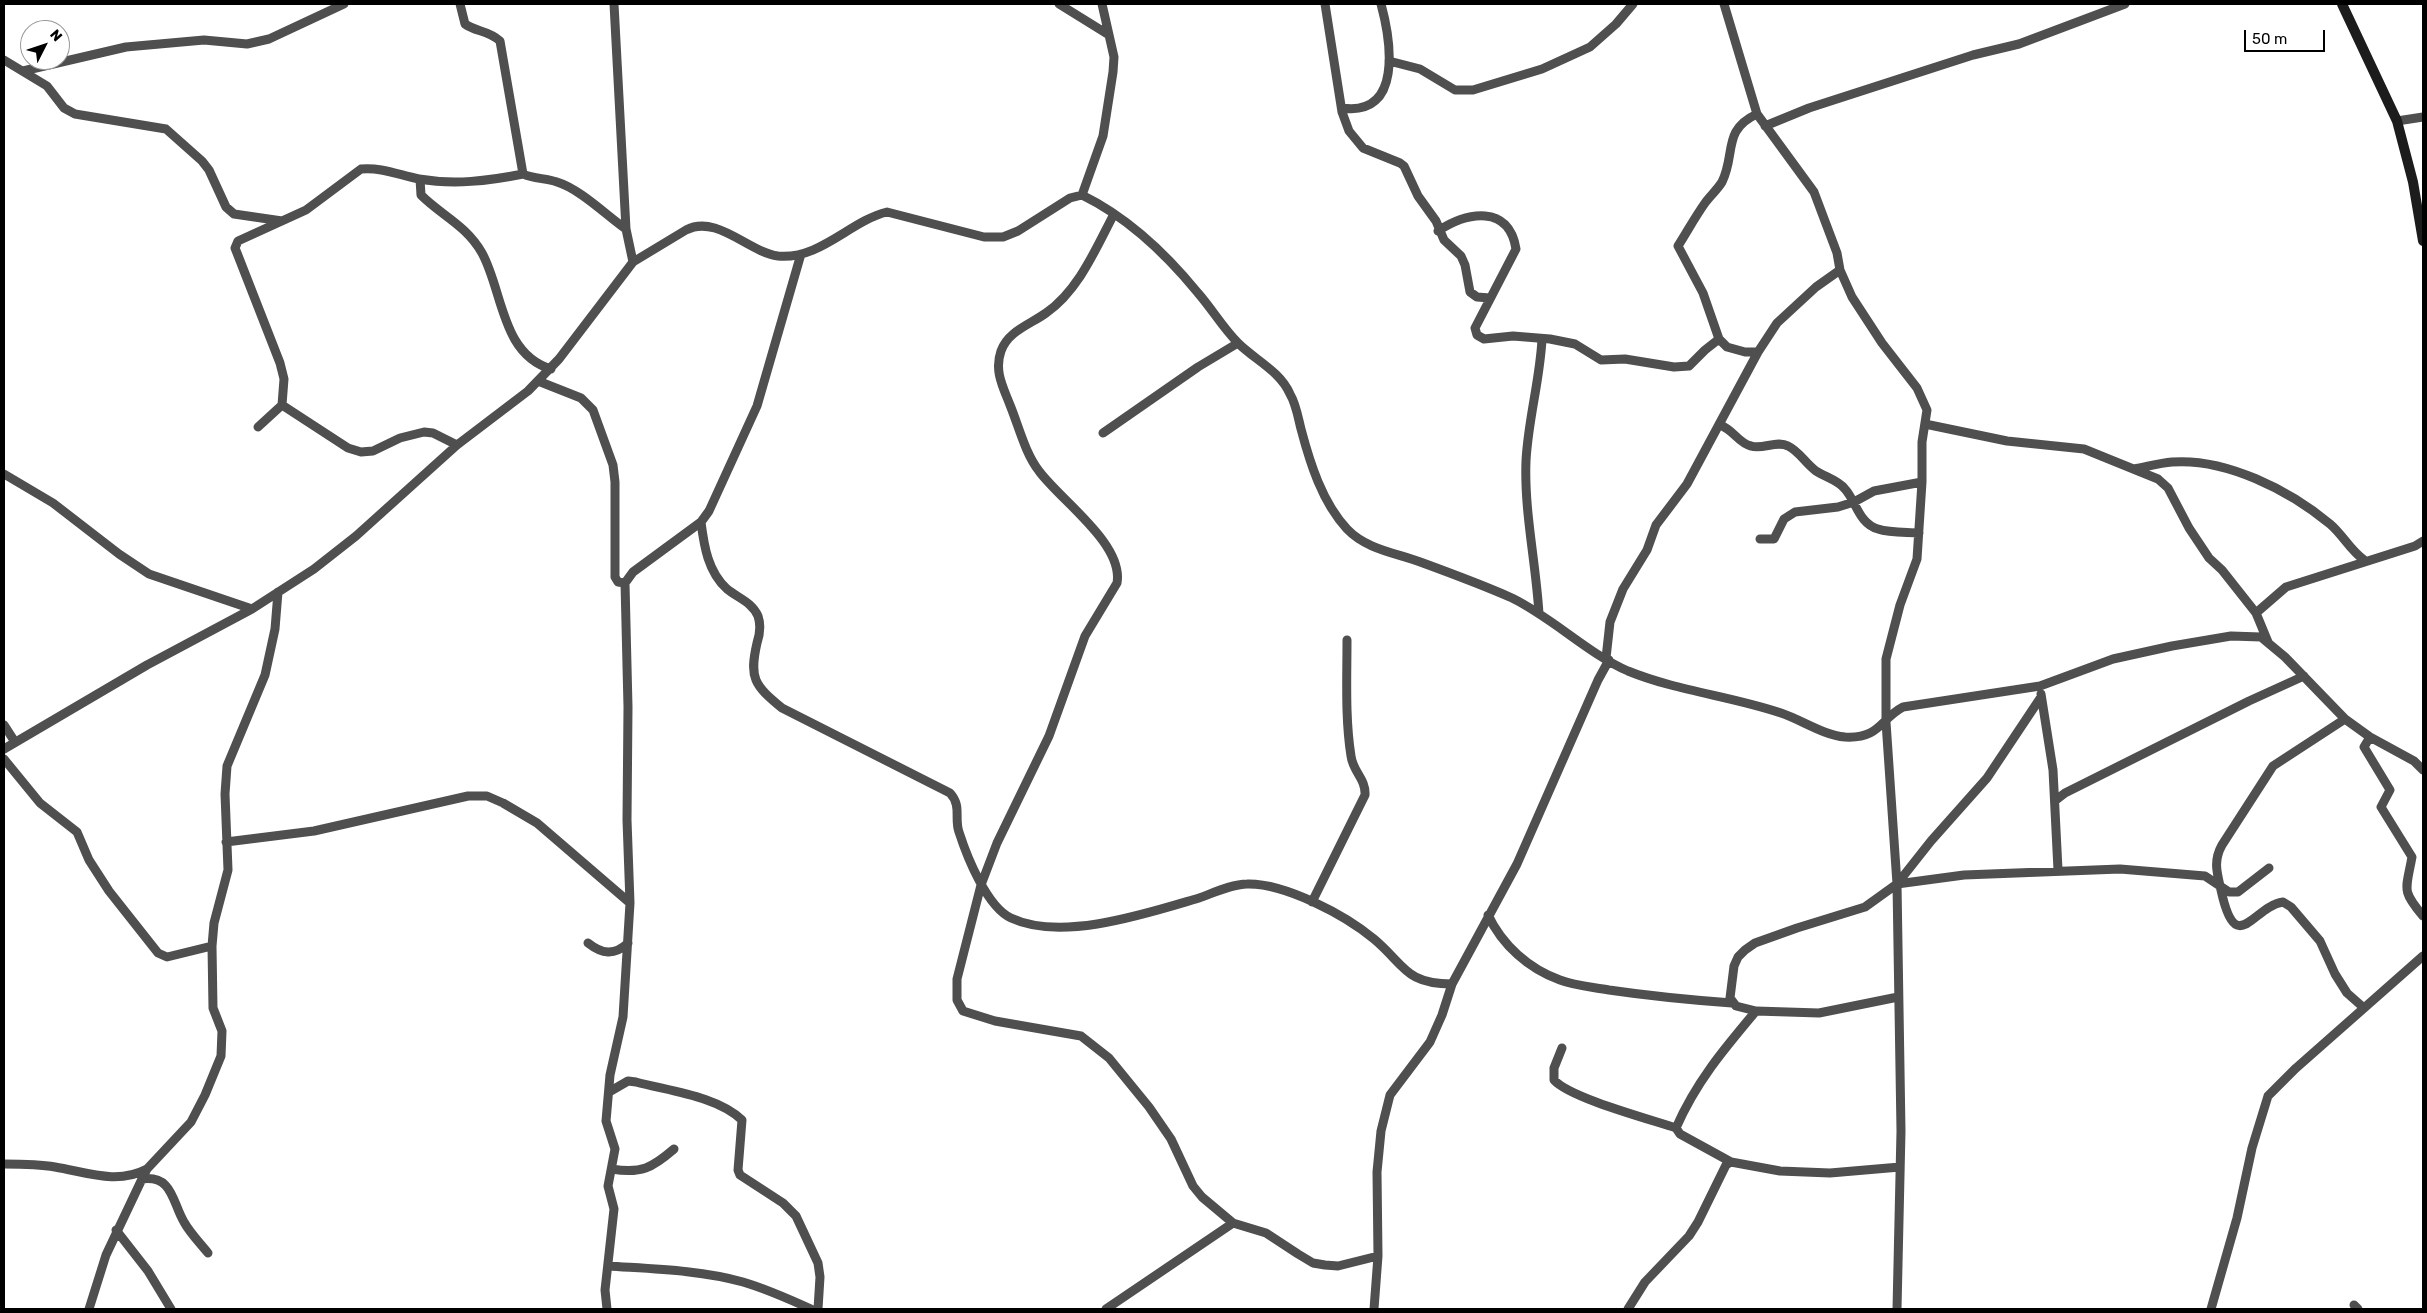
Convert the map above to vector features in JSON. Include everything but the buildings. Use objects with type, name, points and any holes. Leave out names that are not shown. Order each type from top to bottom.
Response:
[{"type":"street","points":[[23,71],[126,47],[204,40],[247,44],[269,39],[344,4]]},
{"type":"street","points":[[460,4],[465,24],[469,27],[491,33],[500,41],[523,174]]},
{"type":"street","points":[[614,4],[626,229],[633,262]]},
{"type":"street","points":[[1059,4],[1109,35]]},
{"type":"street","points":[[1082,195],[1103,136],[1113,72],[1114,57],[1102,4]]},
{"type":"street","points":[[1325,4],[1342,108],[1349,131],[1363,148],[1404,166],[1418,196],[1436,221],[1438,231],[1444,240],[1461,256],[1465,265],[1470,292],[1478,297],[1490,298]]},
{"type":"street","points":[[1342,108],[1354,110],[1365,108],[1380,99],[1385,90],[1389,61],[1385,19],[1381,4]]},
{"type":"street","points":[[1389,61],[1420,70],[1455,90],[1473,90],[1542,70],[1590,47],[1616,24],[1633,4]]},
{"type":"street","points":[[1724,4],[1757,114],[1814,192],[1837,253],[1840,270],[1852,297],[1916,388],[1927,410],[1922,442],[1922,482],[1917,559],[1900,605],[1886,659],[1886,722],[1897,884],[1900,1167],[1897,1309]]},
{"type":"street","points":[[1765,126],[1809,108],[1964,58],[2019,44],[2125,4]]},
{"type":"street","points":[[2342,4],[2397,121],[2413,182],[2423,241]]},
{"type":"street","points":[[4,61],[47,86],[64,108],[75,114],[166,130],[202,161],[209,170],[226,207],[234,214],[284,221]]},
{"type":"street","points":[[1757,114],[1744,120],[1736,130],[1731,144],[1726,174],[1678,246],[1703,293],[1719,339],[1727,348],[1744,352],[1758,352]]},
{"type":"street","points":[[2397,121],[2423,117]]},
{"type":"street","points":[[258,427],[282,404],[284,379],[235,248],[238,241],[306,210],[362,169],[373,168],[420,179],[465,183],[523,174],[531,178],[556,181],[568,187],[626,229]]},
{"type":"street","points":[[420,179],[421,196],[465,229],[482,253],[509,327],[522,352],[539,365],[551,369]]},
{"type":"street","points":[[4,750],[147,665],[252,608],[314,568],[356,536],[457,445],[508,407],[551,369],[633,262],[686,230],[699,225],[705,225],[761,251],[777,256],[801,254],[820,247],[876,215],[887,212],[984,237],[1003,237],[1018,231],[1070,198],[1082,195],[1114,214],[1181,272],[1238,343],[1286,385],[1292,397],[1311,465],[1318,482],[1345,526],[1357,538],[1381,550],[1422,562],[1512,598],[1626,670],[1655,680],[1780,713],[1843,736],[1868,734],[1886,722],[1894,712],[1903,706],[2040,686],[2113,659],[2172,646],[2230,636],[2260,637],[2268,642],[2304,676],[2345,718],[2370,736],[2414,762],[2423,770]]},
{"type":"street","points":[[1114,214],[1085,268],[1067,295],[1048,312],[1012,334],[1002,348],[997,369],[1032,458],[1040,472],[1089,523],[1116,562],[1118,574],[1117,583],[1085,636],[1049,736],[997,843],[981,885],[957,980],[957,1000],[963,1011],[995,1021],[1081,1036],[1109,1058],[1149,1107],[1171,1138],[1193,1186],[1202,1197],[1232,1224],[1266,1233],[1313,1263],[1338,1266],[1378,1256]]},
{"type":"street","points":[[1438,231],[1472,214],[1494,217],[1508,229],[1515,241],[1516,249],[1475,328],[1477,335],[1484,339],[1513,336],[1575,344],[1601,360],[1625,359],[1674,368],[1689,366],[1719,339]]},
{"type":"street","points":[[607,1309],[605,1290],[614,1221],[614,1209],[608,1186],[615,1149],[606,1122],[610,1075],[623,1017],[630,903],[627,820],[626,583],[633,572],[701,522],[714,502],[757,406],[801,254]]},
{"type":"street","points":[[1374,1309],[1378,1256],[1377,1172],[1380,1131],[1390,1095],[1430,1042],[1442,1015],[1452,984],[1517,864],[1607,659],[1610,622],[1623,589],[1647,550],[1656,525],[1686,484],[1720,426],[1758,352],[1777,323],[1816,287],[1840,270]]},
{"type":"street","points":[[1539,614],[1527,494],[1526,460],[1541,363],[1542,339]]},
{"type":"street","points":[[1104,433],[1198,367],[1238,343]]},
{"type":"street","points":[[538,381],[581,398],[593,410],[613,465],[615,482],[615,577],[618,582],[626,583]]},
{"type":"street","points":[[282,404],[348,448],[361,452],[373,451],[400,438],[424,432],[433,433],[457,445]]},
{"type":"street","points":[[1925,424],[2007,441],[2084,450],[2158,479],[2168,488],[2189,528],[2209,558],[2222,570],[2256,612],[2268,642]]},
{"type":"street","points":[[1720,426],[1730,428],[1745,444],[1750,446],[1759,448],[1782,444],[1788,446],[1817,471],[1846,489],[1867,523],[1877,529],[1919,533]]},
{"type":"street","points":[[2132,470],[2173,462],[2221,467],[2248,476],[2307,505],[2333,527],[2353,552],[2364,560]]},
{"type":"street","points":[[4,474],[52,503],[119,554],[150,574],[252,608]]},
{"type":"street","points":[[1760,539],[1774,539],[1784,519],[1795,512],[1838,507],[1854,502],[1874,491],[1922,482]]},
{"type":"street","points":[[701,522],[704,550],[717,577],[726,588],[753,607],[759,618],[760,632],[752,667],[753,677],[770,698],[782,708],[950,793],[956,800],[958,808],[958,831],[981,885],[992,904],[1009,918],[1024,923],[1054,927],[1112,922],[1246,884],[1272,888],[1312,902],[1353,923],[1374,939],[1409,974],[1421,982],[1452,984]]},
{"type":"street","points":[[2256,612],[2286,587],[2364,560],[2415,546],[2423,541]]},
{"type":"street","points":[[89,1309],[116,1230],[147,1169],[191,1122],[205,1095],[221,1056],[222,1031],[213,1008],[212,946],[214,923],[228,870],[225,794],[227,766],[265,675],[275,629],[278,592]]},
{"type":"street","points":[[1312,902],[1365,795],[1364,781],[1354,768],[1351,758],[1346,640]]},
{"type":"street","points":[[2056,800],[2066,793],[2249,701],[2304,676]]},
{"type":"street","points":[[2040,686],[2054,770],[2058,870]]},
{"type":"street","points":[[1732,1003],[1730,998],[1734,966],[1738,957],[1745,950],[1755,943],[1866,907],[1897,884],[1931,841],[1987,778],[2041,697]]},
{"type":"street","points":[[2345,718],[2273,766],[2216,855],[2216,867],[2226,915],[2232,922],[2239,925],[2254,920],[2277,903],[2283,902],[2291,907],[2320,941],[2335,974],[2347,993],[2364,1008]]},
{"type":"street","points":[[4,725],[16,742]]},
{"type":"street","points":[[2370,736],[2364,747],[2390,790],[2381,807],[2412,857],[2406,890],[2408,898],[2423,916]]},
{"type":"street","points":[[4,759],[40,803],[76,832],[89,860],[109,891],[158,953],[167,957],[212,946]]},
{"type":"street","points":[[226,842],[314,831],[468,796],[487,796],[503,802],[537,823],[630,903]]},
{"type":"street","points":[[1897,884],[1964,875],[2120,869],[2205,876],[2229,892],[2238,892],[2269,868]]},
{"type":"street","points":[[1488,915],[1496,933],[1526,961],[1558,979],[1572,984],[1658,997],[1732,1003],[1756,1011],[1819,1013],[1898,997]]},
{"type":"street","points":[[588,944],[598,951],[607,953],[617,951],[628,944]]},
{"type":"street","points":[[2211,1309],[2237,1218],[2252,1148],[2268,1096],[2423,956]]},
{"type":"street","points":[[1676,1128],[1689,1098],[1717,1057],[1756,1011]]},
{"type":"street","points":[[1562,1048],[1554,1068],[1554,1080],[1559,1085],[1580,1096],[1676,1128],[1680,1134],[1732,1162],[1780,1172],[1830,1173],[1900,1167]]},
{"type":"street","points":[[609,1092],[628,1081],[636,1082],[719,1104],[732,1111],[742,1120],[738,1170],[740,1175],[784,1203],[796,1216],[818,1262],[820,1277],[818,1309]]},
{"type":"street","points":[[612,1169],[638,1171],[652,1166],[674,1149]]},
{"type":"street","points":[[1628,1309],[1645,1282],[1689,1236],[1698,1222],[1726,1165],[1732,1162]]},
{"type":"street","points":[[4,1164],[54,1167],[94,1175],[128,1177],[147,1169]]},
{"type":"street","points":[[142,1179],[156,1180],[170,1189],[184,1222],[208,1253]]},
{"type":"street","points":[[1106,1309],[1232,1224]]},
{"type":"street","points":[[116,1230],[148,1271],[172,1309]]},
{"type":"street","points":[[608,1266],[706,1274],[742,1282],[782,1295],[812,1309]]}]
